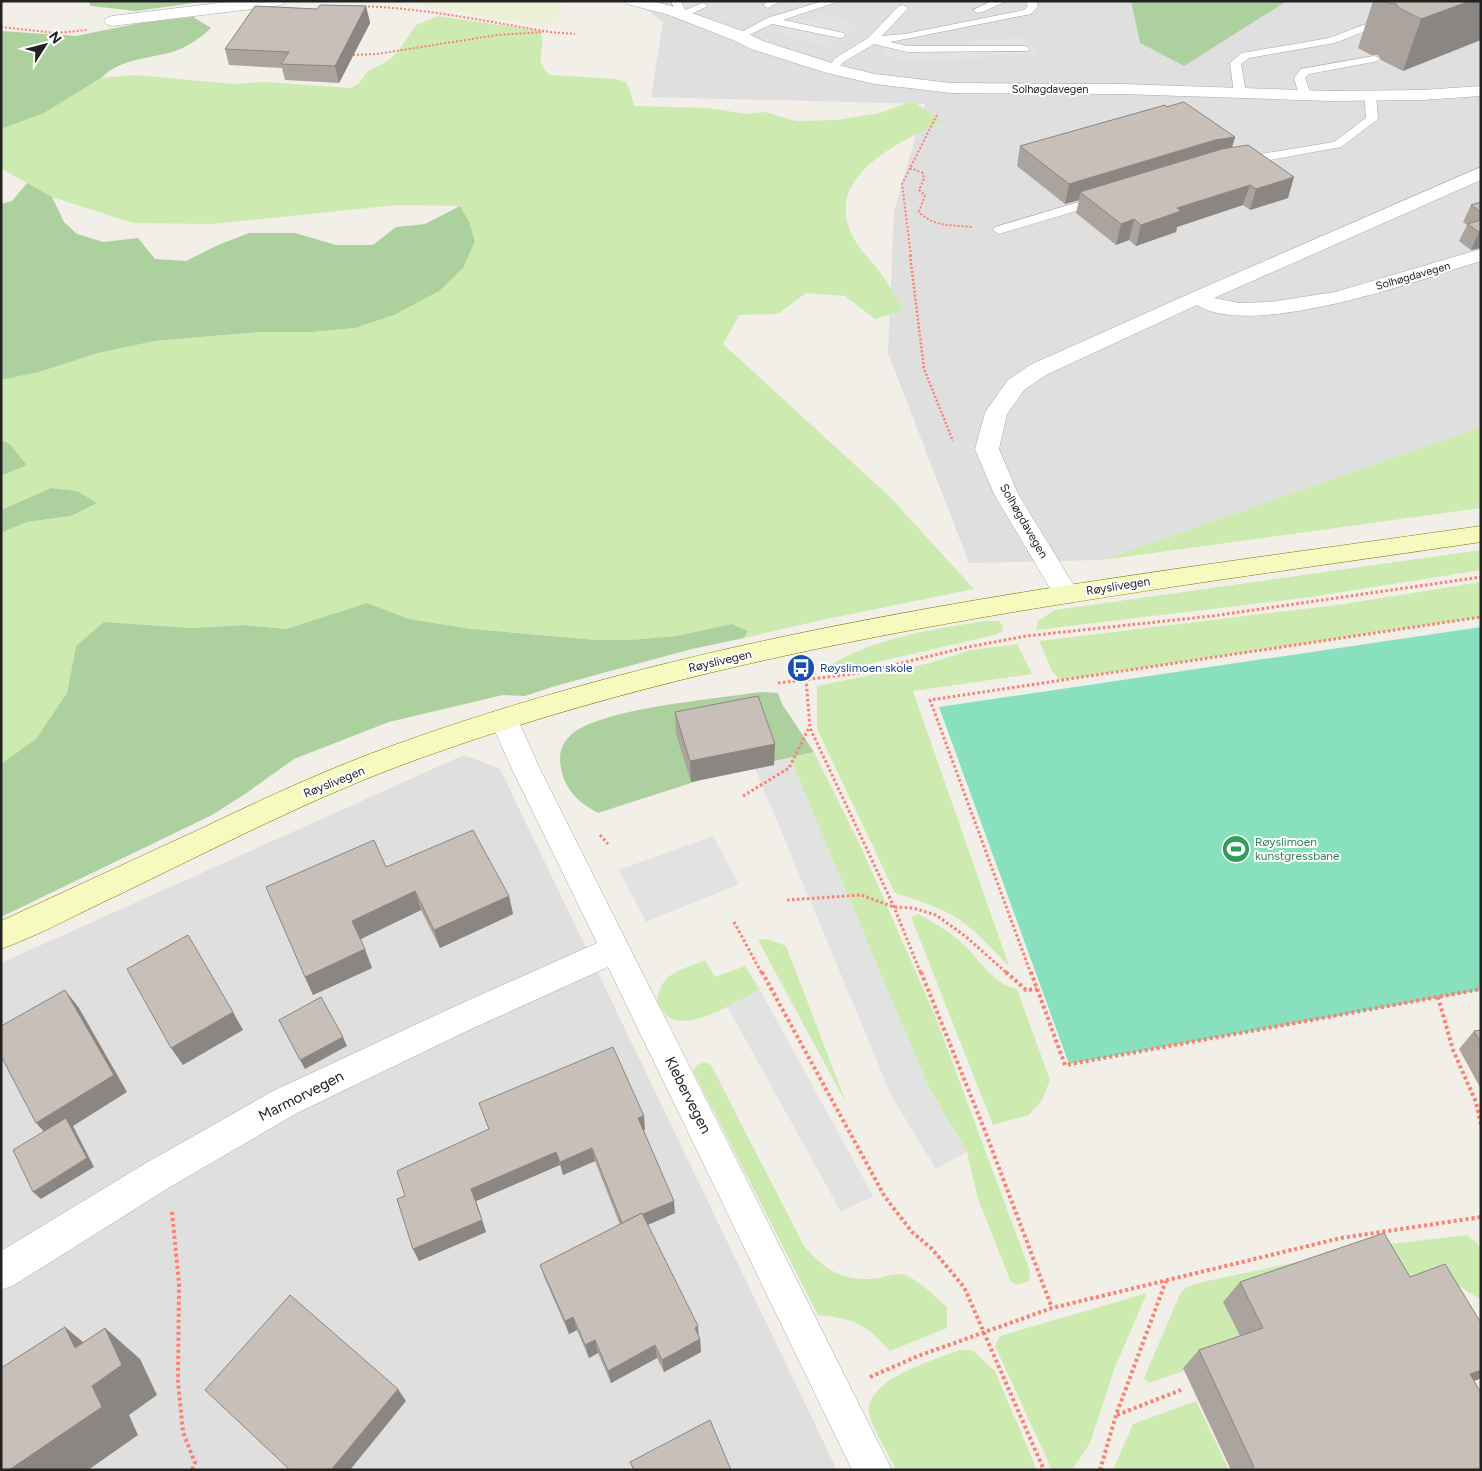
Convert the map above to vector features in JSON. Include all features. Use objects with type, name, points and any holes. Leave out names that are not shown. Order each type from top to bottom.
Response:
[{"type":"street","points":[[112,21],[277,1]]},
{"type":"street","name":"Solhøgdavegen","points":[[633,1],[679,8],[757,45],[833,69],[875,79],[951,88],[1122,89],[1370,96],[1481,91]]},
{"type":"street","name":"Solhøgdavegen","points":[[1066,594],[1006,494],[987,449],[996,413],[1016,385],[1038,370],[1198,297],[1451,184],[1481,173]]},
{"type":"street","name":"Solhøgdavegen","points":[[1198,297],[1211,305],[1239,309],[1270,308],[1337,298],[1481,255]]},
{"type":"street","name":"Røyslivegen","points":[[1,936],[293,798],[406,752],[504,720],[647,678],[783,646],[1014,602],[1481,534]]},
{"type":"street","name":"Klebervegen","points":[[504,720],[873,1470]]},
{"type":"street","name":"Marmorvegen","points":[[1,1272],[158,1175],[285,1102],[458,1020],[616,949]]},
{"type":"lane","points":[[739,36],[771,20],[835,1]]},
{"type":"lane","points":[[978,10],[1002,1]]},
{"type":"lane","points":[[872,40],[905,37],[1027,12],[1033,6],[1031,1]]},
{"type":"lane","points":[[679,8],[703,6]]},
{"type":"lane","points":[[833,69],[838,61],[872,40],[903,8]]},
{"type":"lane","points":[[1240,93],[1235,63],[1246,55],[1331,41],[1396,15]]},
{"type":"lane","points":[[771,20],[840,35]]},
{"type":"lane","points":[[872,40],[907,49],[1024,49]]},
{"type":"lane","points":[[1305,95],[1299,78],[1305,71],[1374,59]]},
{"type":"lane","points":[[1231,163],[1337,145],[1372,119],[1370,96]]},
{"type":"lane","points":[[999,230],[1111,196]]},
{"type":"path","points":[[348,6],[413,9],[550,32],[574,34]]},
{"type":"path","points":[[1,27],[56,33],[94,29],[112,21]]},
{"type":"path","points":[[342,55],[377,54],[497,35],[550,32]]},
{"type":"path","points":[[951,88],[902,184],[924,369],[956,448]]},
{"type":"path","points":[[910,168],[923,173],[924,178],[919,190],[925,195],[919,212],[925,220],[936,224],[999,230]]},
{"type":"path","points":[[778,683],[860,673],[963,648],[1026,636],[1212,616],[1481,577]]},
{"type":"path","points":[[1481,617],[930,700],[1065,1065],[1481,989]]},
{"type":"path","points":[[806,679],[810,728],[894,907],[986,1132],[1052,1308]]},
{"type":"path","points":[[743,796],[789,768],[810,728]]},
{"type":"path","points":[[595,829],[608,844]]},
{"type":"path","points":[[787,900],[861,895],[894,907],[914,908],[936,915],[965,936],[1026,990],[1037,989]]},
{"type":"path","points":[[734,922],[885,1197],[912,1232],[932,1249],[964,1287],[982,1332],[1044,1470]]},
{"type":"path","points":[[1438,997],[1453,1050],[1476,1102],[1481,1125]]},
{"type":"path","points":[[1476,1102],[1481,1107]]},
{"type":"path","points":[[158,1175],[170,1195],[179,1284],[178,1382],[183,1432],[196,1463],[192,1470]]},
{"type":"path","points":[[835,1392],[918,1356],[1052,1308],[1341,1238],[1481,1217]]},
{"type":"path","points":[[1100,1470],[1116,1415],[1167,1280]]},
{"type":"path","points":[[1116,1415],[1181,1390]]},
{"type":"shaded area","points":[[635,1],[1131,1],[1140,43],[1184,66],[1287,1],[1481,1],[1481,427],[1102,560],[969,563],[888,353],[894,211],[925,104],[651,97],[663,22]]},
{"type":"shaded area","points":[[826,14],[859,25],[829,48],[772,31],[794,18],[807,21]]},
{"type":"shaded area","points":[[1025,37],[1040,55],[970,59],[899,60],[884,53],[883,47]]},
{"type":"shaded area","points":[[464,755],[500,769],[837,1470],[1,1470],[1,963]]},
{"type":"shaded area","points":[[790,758],[927,1084],[967,1152],[936,1169],[892,1097],[754,766]]},
{"type":"shaded area","points":[[713,836],[739,884],[646,922],[619,870]]},
{"type":"shaded area","points":[[760,990],[873,1196],[841,1212],[727,1006]]},
{"type":"green space","points":[[88,1],[209,1],[136,11],[91,6]]},
{"type":"green space","points":[[404,1],[549,1],[562,6],[557,25],[514,22]]},
{"type":"green space","points":[[1131,1],[1287,1],[1184,66],[1140,43]]},
{"type":"green space","points":[[438,16],[540,31],[542,37],[542,64],[550,75],[616,79],[626,82],[634,106],[707,108],[747,114],[765,112],[796,121],[838,120],[879,113],[913,101],[942,122],[884,153],[867,167],[854,183],[847,201],[847,221],[857,244],[876,267],[904,310],[875,319],[845,296],[806,293],[778,314],[739,315],[723,344],[890,497],[974,589],[744,638],[748,631],[732,624],[676,636],[631,640],[597,640],[472,629],[409,619],[367,603],[286,629],[243,625],[192,628],[104,622],[76,646],[67,693],[36,740],[1,764],[1,533],[27,522],[71,516],[51,488],[1,510],[1,476],[27,465],[10,444],[1,440],[1,380],[39,372],[98,353],[155,341],[258,332],[313,332],[355,328],[394,315],[469,222],[460,206],[397,205],[212,224],[133,223],[52,197],[5,171],[1,168],[1,129],[44,113],[101,78],[135,75],[233,84],[264,82],[351,88],[358,84],[368,71],[388,61],[399,50],[416,25]]},
{"type":"green space","points":[[193,17],[211,28],[188,45],[172,52],[125,63],[116,67],[44,113],[1,129],[1,31],[76,36],[140,23]]},
{"type":"green space","points":[[27,183],[52,197],[64,222],[77,234],[103,242],[138,238],[155,259],[186,261],[218,245],[249,233],[295,233],[336,245],[373,245],[396,227],[425,224],[460,206],[469,222],[475,241],[463,268],[439,291],[394,315],[355,328],[313,332],[258,332],[155,341],[98,353],[39,372],[1,380],[1,204],[12,201]]},
{"type":"green space","points":[[1481,427],[1481,508],[1102,560]]},
{"type":"green space","points":[[1,440],[10,444],[27,465],[1,476]]},
{"type":"green space","points":[[51,488],[77,491],[97,503],[71,516],[27,522],[1,533],[1,510]]},
{"type":"green space","points":[[1481,550],[1481,570],[1311,597],[1036,630],[1038,621],[1055,610]]},
{"type":"green space","points":[[1481,582],[1481,617],[1060,680],[1052,671],[1039,641],[1344,604]]},
{"type":"green space","points":[[367,603],[409,619],[472,629],[597,640],[631,640],[676,636],[732,624],[748,631],[744,638],[692,649],[525,696],[503,695],[389,722],[294,759],[212,815],[1,917],[1,764],[36,739],[67,693],[76,646],[104,622],[192,628],[243,625],[286,629]]},
{"type":"green space","points":[[999,621],[1003,626],[1002,631],[995,635],[851,668],[829,666],[847,656],[886,641],[945,627]]},
{"type":"green space","name":"Røyslimoen kunstgressbane","points":[[1481,627],[1481,990],[1069,1064],[939,707]]},
{"type":"green space","points":[[1017,644],[1032,674],[913,691],[1009,966],[974,931],[958,919],[930,905],[895,893],[817,729],[817,686],[930,663],[971,650]]},
{"type":"green space","points":[[760,692],[778,693],[782,704],[814,752],[719,774],[598,813],[579,800],[566,783],[560,764],[562,748],[569,737],[583,727],[604,719],[659,706]]},
{"type":"green space","points":[[814,752],[862,849],[936,1018],[1030,1271],[1029,1281],[1017,1285],[1011,1282],[978,1199],[967,1152],[927,1084],[790,758]]},
{"type":"green space","points":[[918,914],[941,927],[961,942],[986,970],[1000,982],[1017,989],[1050,1080],[1042,1100],[1029,1115],[993,1125],[911,917]]},
{"type":"green space","points":[[768,939],[786,946],[847,1105],[758,940]]},
{"type":"green space","points":[[705,960],[715,977],[745,966],[760,990],[704,1017],[681,1021],[672,1019],[663,1011],[657,1001],[663,983],[674,973]]},
{"type":"green space","points":[[705,1062],[711,1065],[804,1246],[818,1261],[841,1275],[859,1279],[870,1279],[900,1274],[912,1278],[947,1307],[947,1328],[890,1351],[874,1335],[859,1324],[818,1315],[693,1071],[697,1065]]},
{"type":"green space","points":[[1467,1235],[1481,1249],[1481,1300],[1450,1280],[1403,1286],[1362,1257],[1224,1304],[1246,1349],[1149,1383],[1144,1378],[1180,1294],[1185,1288],[1198,1283],[1373,1246]]},
{"type":"green space","points":[[1147,1293],[1115,1367],[1090,1443],[1072,1470],[1052,1470],[995,1346],[1000,1336]]},
{"type":"green space","points":[[959,1350],[972,1350],[995,1371],[1037,1470],[896,1470],[870,1417],[870,1404],[876,1392],[887,1382],[901,1374]]},
{"type":"green space","points":[[1196,1401],[1229,1470],[1113,1470],[1133,1424]]},
{"type":"building","points":[[1384,1],[1470,1],[1421,19],[1399,8],[1396,4]]},
{"type":"building","points":[[320,5],[366,6],[335,66],[281,64],[289,52],[225,49],[255,6],[317,9]]},
{"type":"building","points":[[1184,102],[1235,137],[1215,140],[1069,184],[1020,146],[1165,105],[1166,107]]},
{"type":"building","points":[[1248,145],[1294,177],[1256,189],[1250,185],[1177,208],[1181,211],[1141,225],[1134,219],[1121,224],[1080,192],[1222,149]]},
{"type":"building","points":[[1481,202],[1481,212],[1471,205]]},
{"type":"building","points":[[1481,220],[1481,232],[1467,224]]},
{"type":"building","points":[[758,696],[775,744],[690,761],[675,712]]},
{"type":"building","points":[[473,830],[509,896],[434,930],[415,891],[352,921],[365,949],[305,977],[266,887],[374,840],[386,867]]},
{"type":"building","points":[[188,935],[233,1012],[171,1048],[127,969]]},
{"type":"building","points":[[65,990],[114,1075],[36,1123],[1,1056],[1,1026]]},
{"type":"building","points":[[321,997],[343,1037],[300,1060],[279,1020]]},
{"type":"building","points":[[1481,1030],[1481,1043],[1474,1031]]},
{"type":"building","points":[[613,1047],[644,1116],[638,1118],[674,1201],[622,1223],[592,1148],[560,1162],[556,1152],[471,1189],[482,1220],[413,1249],[397,1199],[405,1196],[397,1171],[489,1129],[479,1103]]},
{"type":"building","points":[[66,1118],[87,1158],[33,1192],[13,1150]]},
{"type":"building","points":[[642,1213],[698,1326],[695,1328],[700,1339],[662,1360],[655,1345],[608,1371],[595,1340],[585,1345],[573,1317],[565,1321],[540,1265]]},
{"type":"building","points":[[1384,1233],[1410,1277],[1445,1264],[1481,1323],[1481,1370],[1470,1374],[1481,1393],[1481,1470],[1248,1470],[1254,1467],[1199,1350],[1263,1328],[1240,1282]]},
{"type":"building","points":[[290,1295],[398,1389],[331,1470],[290,1470],[205,1390]]},
{"type":"building","points":[[65,1327],[75,1348],[105,1328],[122,1365],[92,1386],[102,1407],[9,1470],[1,1470],[1,1368]]},
{"type":"building","points":[[710,1420],[731,1470],[634,1470],[630,1462]]},
{"type":"place","name":"Røyslimoen skole","points":[[801,668]]},
{"type":"place","name":"Røyslimoen kunstgressbane","points":[[1236,849]]}]
